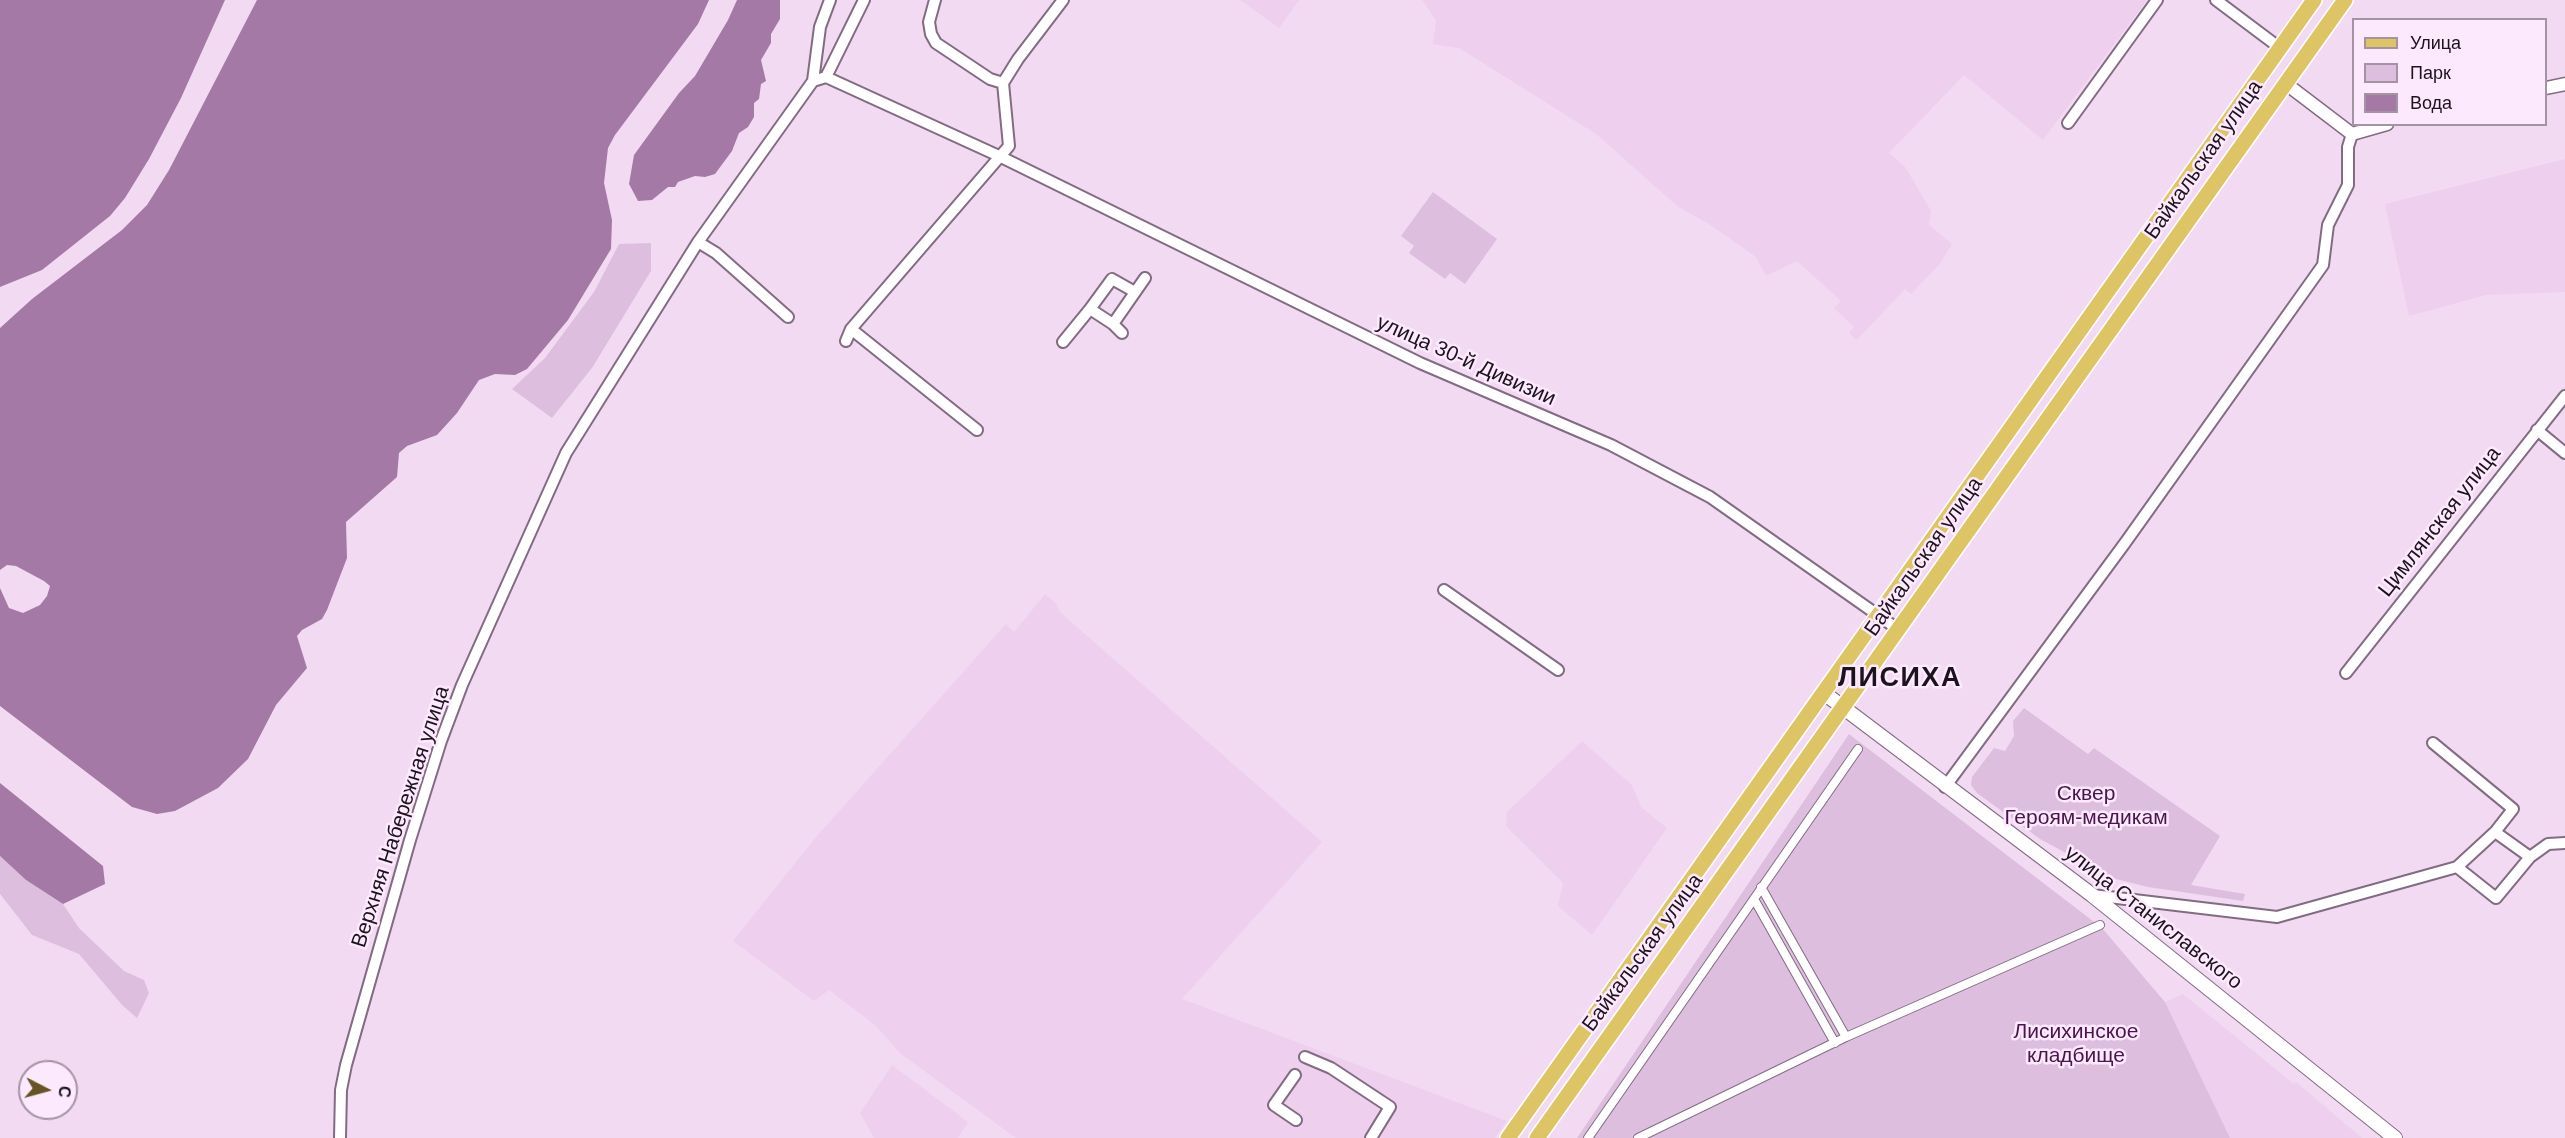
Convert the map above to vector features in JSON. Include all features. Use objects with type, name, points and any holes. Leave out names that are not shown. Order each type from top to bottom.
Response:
[{"type":"main road","name":"Байкальская улица","points":[[1508,1138],[2314,0]]},
{"type":"main road","name":"Байкальская улица","points":[[1537,1138],[2344,0]]},
{"type":"main road","name":"улица Станиславского","points":[[1824,693],[2092,895],[2395,1138]]},
{"type":"street","points":[[830,0],[820,27],[813,81],[826,77],[864,0]]},
{"type":"street","points":[[935,0],[929,21],[931,34],[936,43],[990,79],[1004,83]]},
{"type":"street","points":[[846,341],[851,329],[1008,146],[1004,83],[1018,59],[1063,0]]},
{"type":"street","points":[[2068,123],[2157,0]]},
{"type":"street","points":[[2216,0],[2280,48]]},
{"type":"street","name":"улица 30-й Дивизии","points":[[826,77],[999,156],[1420,363],[1611,445],[1668,473],[1710,497],[1899,630]]},
{"type":"street","name":"Верхняя Набережная улица","points":[[340,1138],[341,1090],[346,1065],[410,840],[441,741],[511,573],[566,453],[698,242],[813,81]]},
{"type":"street","points":[[2285,83],[2352,134]]},
{"type":"street","points":[[2547,88],[2565,84]]},
{"type":"street","points":[[2352,134],[2380,126]]},
{"type":"street","points":[[1946,787],[2125,543],[2323,266],[2328,225],[2348,185],[2348,147],[2352,134]]},
{"type":"street","points":[[698,242],[716,253],[788,317]]},
{"type":"street","points":[[1113,324],[1145,278]]},
{"type":"street","points":[[1063,342],[1112,279],[1135,292]]},
{"type":"street","points":[[1090,309],[1122,333]]},
{"type":"street","points":[[851,329],[977,430]]},
{"type":"street","name":"Цимлянская улица","points":[[2346,673],[2565,396]]},
{"type":"street","points":[[2537,430],[2565,453]]},
{"type":"street","points":[[1444,590],[1558,670]]},
{"type":"street","points":[[2092,895],[2277,917],[2457,867],[2495,832],[2513,809],[2433,744]]},
{"type":"street","points":[[1588,1138],[1858,749]]},
{"type":"street","points":[[2495,832],[2530,857]]},
{"type":"street","points":[[2457,867],[2496,898],[2530,857],[2548,844],[2565,843]]},
{"type":"street","points":[[1761,887],[1846,1037]]},
{"type":"street","points":[[1754,899],[1835,1043]]},
{"type":"street","points":[[1638,1138],[1846,1037],[2100,925]]},
{"type":"street","points":[[1305,1057],[1331,1068],[1390,1107],[1371,1138]]},
{"type":"street","points":[[1295,1075],[1274,1105],[1296,1120]]},
{"type":"shaded area","points":[[1240,0],[1299,0],[1279,28]]},
{"type":"shaded area","points":[[1422,0],[2147,0],[2043,140],[1964,75],[1889,153],[1906,168],[1931,211],[1929,225],[1952,244],[1939,265],[1911,294],[1905,289],[1857,340],[1849,333],[1854,327],[1834,308],[1841,301],[1797,261],[1766,276],[1756,257],[1712,226],[1677,206],[1596,134],[1459,48],[1433,44],[1436,20]]},
{"type":"shaded area","points":[[2565,159],[2565,292],[2486,295],[2409,316],[2385,204]]},
{"type":"shaded area","points":[[1045,594],[1056,603],[1060,612],[1322,842],[1182,999],[1507,1121],[1495,1138],[1016,1138],[901,1054],[875,1025],[829,990],[814,1001],[733,941],[816,837],[1006,624],[1014,632]]},
{"type":"shaded area","points":[[1582,741],[1632,785],[1641,807],[1667,828],[1592,935],[1558,906],[1563,883],[1506,826],[1507,812]]},
{"type":"shaded area","points":[[2183,994],[2294,1084],[2296,1082],[2362,1138],[2230,1138],[2165,1002]]},
{"type":"shaded area","points":[[892,1065],[968,1122],[958,1138],[874,1138],[860,1113]]},
{"type":"green space","points":[[1433,192],[1497,239],[1465,284],[1450,273],[1445,279],[1409,253],[1414,246],[1401,236]]},
{"type":"green space","points":[[651,243],[651,271],[592,368],[552,418],[512,389],[545,358],[594,292],[619,244]]},
{"type":"green space","name":"Сквер Героям-медикам","points":[[2024,708],[2088,754],[2094,748],[2220,836],[2191,885],[2245,894],[2243,901],[2148,887],[2112,878],[2040,839],[1977,793],[1971,785],[1972,777],[1994,748],[2005,751],[2014,736],[2013,721]]},
{"type":"green space","name":"Лисихинское кладбище","points":[[1849,734],[2102,928],[2165,1002],[2230,1138],[1577,1138]]},
{"type":"green space","points":[[0,856],[26,880],[63,904],[79,928],[124,971],[144,980],[149,993],[137,1018],[122,1005],[79,954],[32,935],[0,894]]},
{"type":"water","points":[[0,0],[225,0],[181,98],[149,159],[125,198],[110,216],[42,270],[0,287]]},
{"type":"water","points":[[257,0],[709,0],[698,24],[615,135],[608,148],[604,183],[612,220],[611,249],[568,320],[527,369],[515,375],[495,374],[479,380],[457,413],[437,435],[407,446],[399,453],[397,477],[346,522],[347,558],[327,610],[322,619],[302,630],[297,636],[307,668],[276,705],[248,759],[218,788],[175,811],[157,814],[132,807],[0,706],[0,588],[9,608],[23,613],[40,605],[47,596],[50,586],[16,566],[7,565],[0,570],[0,328],[32,299],[122,230],[147,205],[169,170]]},
{"type":"water","points":[[737,0],[780,0],[780,19],[771,34],[771,43],[761,60],[766,81],[761,84],[759,99],[754,103],[754,117],[748,127],[739,133],[732,151],[715,174],[705,177],[695,176],[678,182],[675,187],[668,187],[652,200],[638,201],[629,184],[634,155],[679,93],[695,76]]},
{"type":"water","points":[[0,783],[103,866],[105,884],[63,904],[26,880],[0,856]]},
{"type":"district","name":"ЛИСИХА","points":[[1900,679]]}]
